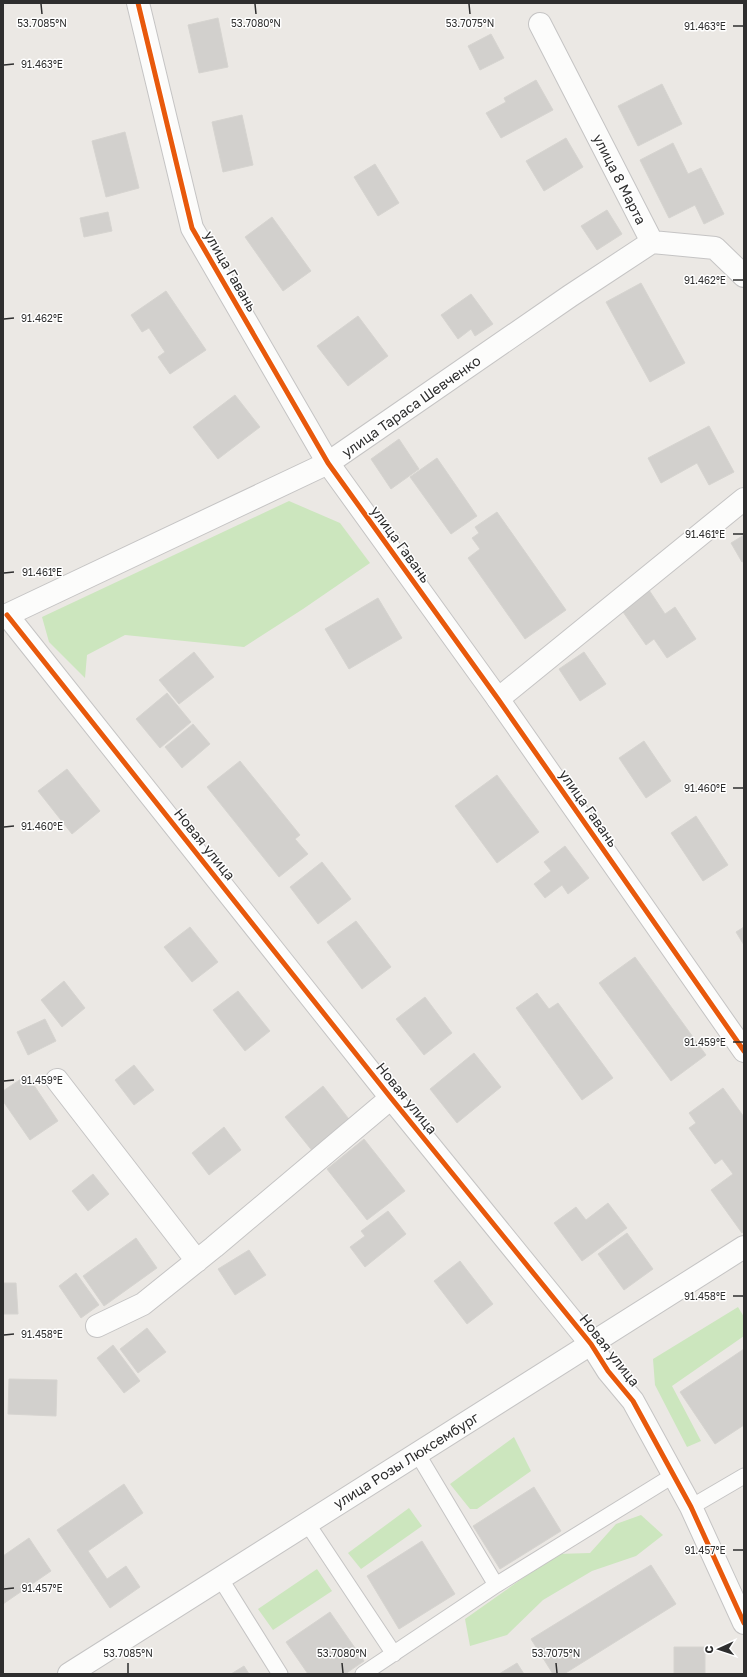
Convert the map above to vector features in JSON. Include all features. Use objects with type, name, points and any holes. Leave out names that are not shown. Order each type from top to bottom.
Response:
[{"type":"street","name":"улица Гавань","points":[[138,3],[192,228],[328,463],[498,699],[744,1051]]},
{"type":"street","name":"улица 8 Марта","points":[[540,24],[652,242],[715,248],[744,276]]},
{"type":"street","name":"улица Тараса Шевченко","points":[[5,615],[328,463],[570,296],[652,242]]},
{"type":"street","points":[[498,699],[744,499]]},
{"type":"street","name":"Новая улица","points":[[5,615],[391,1098],[591,1344],[608,1371],[634,1401],[691,1507],[744,1622]]},
{"type":"street","points":[[57,1080],[197,1261]]},
{"type":"street","points":[[98,1326],[142,1304],[197,1261],[391,1098]]},
{"type":"street","name":"улица Розы Люксембург","points":[[69,1674],[744,1247]]},
{"type":"lane","points":[[417,1453],[496,1585]]},
{"type":"lane","points":[[363,1674],[496,1585],[674,1475]]},
{"type":"lane","points":[[691,1507],[744,1476]]},
{"type":"lane","points":[[307,1523],[394,1654]]},
{"type":"lane","points":[[220,1578],[280,1674]]},
{"type":"green space","points":[[289,501],[340,523],[370,563],[244,647],[125,635],[87,655],[85,678],[49,642],[42,617]]},
{"type":"green space","points":[[738,1307],[744,1317],[744,1336],[672,1386],[701,1441],[687,1447],[655,1385],[653,1359]]},
{"type":"green space","points":[[514,1437],[531,1471],[477,1509],[470,1509],[450,1484]]},
{"type":"green space","points":[[409,1508],[422,1526],[361,1569],[348,1553]]},
{"type":"green space","points":[[641,1515],[663,1535],[636,1556],[592,1571],[543,1600],[507,1635],[470,1646],[465,1619],[557,1554],[590,1553],[616,1524]]},
{"type":"green space","points":[[317,1569],[332,1591],[273,1630],[258,1609]]},
{"type":"building","points":[[218,18],[228,67],[199,73],[188,25]]},
{"type":"building","points":[[491,34],[504,58],[480,70],[468,46]]},
{"type":"building","points":[[536,80],[553,110],[501,138],[486,113],[506,102],[504,98]]},
{"type":"building","points":[[662,84],[682,124],[638,146],[618,106]]},
{"type":"building","points":[[242,115],[253,165],[223,172],[212,122]]},
{"type":"building","points":[[125,132],[139,188],[106,197],[92,141]]},
{"type":"building","points":[[566,138],[583,167],[544,191],[526,161]]},
{"type":"building","points":[[673,143],[688,174],[701,168],[724,214],[704,224],[695,205],[669,218],[640,160]]},
{"type":"building","points":[[375,164],[399,203],[378,216],[354,177]]},
{"type":"building","points":[[607,210],[622,234],[597,250],[581,226]]},
{"type":"building","points":[[108,212],[112,231],[84,237],[80,218]]},
{"type":"building","points":[[272,217],[311,271],[283,291],[245,237]]},
{"type":"building","points":[[641,283],[685,363],[650,382],[606,302]]},
{"type":"building","points":[[166,291],[206,350],[170,374],[158,357],[165,352],[149,328],[142,332],[131,315]]},
{"type":"building","points":[[471,294],[493,324],[475,336],[471,329],[458,339],[441,315]]},
{"type":"building","points":[[358,316],[388,356],[348,386],[317,346]]},
{"type":"building","points":[[235,395],[260,427],[218,459],[193,427]]},
{"type":"building","points":[[709,426],[734,472],[709,485],[697,463],[661,483],[648,458]]},
{"type":"building","points":[[399,439],[419,469],[391,489],[371,459]]},
{"type":"building","points":[[437,458],[477,516],[451,534],[410,477]]},
{"type":"building","points":[[497,512],[566,610],[525,639],[468,558],[480,549],[472,538],[479,533],[475,527]]},
{"type":"building","points":[[744,535],[744,561],[742,562],[731,543]]},
{"type":"building","points":[[649,590],[665,614],[675,607],[696,639],[667,658],[654,639],[646,645],[621,609]]},
{"type":"building","points":[[378,598],[402,638],[349,669],[325,629]]},
{"type":"building","points":[[194,652],[214,677],[179,704],[159,680]]},
{"type":"building","points":[[584,652],[606,684],[580,701],[559,669]]},
{"type":"building","points":[[167,693],[191,722],[160,748],[136,719]]},
{"type":"building","points":[[193,724],[210,744],[182,768],[165,747]]},
{"type":"building","points":[[644,741],[671,781],[646,798],[619,758]]},
{"type":"building","points":[[240,761],[300,835],[295,839],[308,854],[279,877],[207,787]]},
{"type":"building","points":[[67,769],[100,811],[72,834],[38,791]]},
{"type":"building","points":[[497,775],[539,832],[497,863],[455,806]]},
{"type":"building","points":[[696,816],[728,865],[703,881],[671,833]]},
{"type":"building","points":[[565,846],[589,878],[568,894],[562,885],[545,898],[534,884],[551,871],[544,862]]},
{"type":"building","points":[[322,862],[351,899],[318,924],[290,887]]},
{"type":"building","points":[[356,921],[391,967],[362,989],[327,942]]},
{"type":"building","points":[[190,927],[218,962],[192,982],[164,947]]},
{"type":"building","points":[[744,927],[744,945],[736,932]]},
{"type":"building","points":[[635,957],[706,1055],[671,1081],[599,983]]},
{"type":"building","points":[[64,981],[85,1008],[62,1027],[41,1000]]},
{"type":"building","points":[[238,991],[270,1031],[245,1051],[213,1010]]},
{"type":"building","points":[[537,993],[549,1009],[558,1003],[613,1078],[582,1100],[516,1008]]},
{"type":"building","points":[[425,997],[452,1033],[424,1055],[396,1019]]},
{"type":"building","points":[[45,1019],[56,1041],[28,1055],[17,1032]]},
{"type":"building","points":[[474,1053],[501,1087],[457,1123],[430,1089]]},
{"type":"building","points":[[134,1065],[154,1090],[134,1105],[115,1080]]},
{"type":"building","points":[[27,1075],[58,1121],[30,1140],[3,1101],[3,1091]]},
{"type":"building","points":[[323,1086],[352,1123],[314,1153],[285,1117]]},
{"type":"building","points":[[723,1088],[744,1117],[744,1231],[742,1233],[711,1190],[733,1174],[722,1159],[715,1164],[689,1128],[696,1123],[689,1113]]},
{"type":"building","points":[[224,1127],[241,1150],[209,1175],[192,1153]]},
{"type":"building","points":[[364,1139],[405,1191],[367,1220],[327,1169]]},
{"type":"building","points":[[93,1174],[109,1194],[88,1211],[72,1191]]},
{"type":"building","points":[[608,1203],[627,1228],[582,1261],[554,1223],[576,1207],[586,1220]]},
{"type":"building","points":[[388,1211],[406,1234],[365,1267],[350,1247],[365,1236],[361,1231]]},
{"type":"building","points":[[627,1233],[653,1269],[624,1290],[598,1254]]},
{"type":"building","points":[[136,1238],[157,1268],[104,1306],[83,1276]]},
{"type":"building","points":[[249,1250],[266,1275],[235,1295],[218,1269]]},
{"type":"building","points":[[460,1261],[493,1304],[467,1324],[434,1281]]},
{"type":"building","points":[[76,1273],[99,1305],[81,1318],[59,1286]]},
{"type":"building","points":[[3,1283],[16,1283],[18,1314],[3,1314]]},
{"type":"building","points":[[147,1328],[166,1352],[138,1373],[120,1349]]},
{"type":"building","points":[[113,1345],[140,1381],[124,1393],[97,1358]]},
{"type":"building","points":[[744,1349],[744,1425],[715,1444],[680,1392]]},
{"type":"building","points":[[9,1379],[57,1380],[56,1416],[8,1414]]},
{"type":"building","points":[[124,1484],[143,1513],[88,1551],[107,1579],[126,1566],[140,1587],[110,1608],[57,1530]]},
{"type":"building","points":[[534,1487],[561,1531],[500,1569],[473,1526]]},
{"type":"building","points":[[29,1538],[51,1571],[3,1604],[3,1556]]},
{"type":"building","points":[[422,1541],[455,1594],[399,1629],[367,1576]]},
{"type":"building","points":[[651,1565],[676,1604],[564,1674],[553,1674],[531,1639]]},
{"type":"building","points":[[330,1612],[364,1661],[345,1674],[308,1674],[286,1642]]},
{"type":"building","points":[[674,1647],[705,1647],[705,1674],[674,1674]]},
{"type":"building","points":[[517,1663],[524,1674],[499,1674]]},
{"type":"building","points":[[244,1666],[249,1674],[231,1674]]},
{"type":"cycle path","points":[[138,3],[192,228],[328,463],[498,699],[744,1051]]},
{"type":"cycle path","points":[[7,615],[391,1098],[591,1344],[608,1371],[633,1401],[691,1507],[744,1623]]}]
